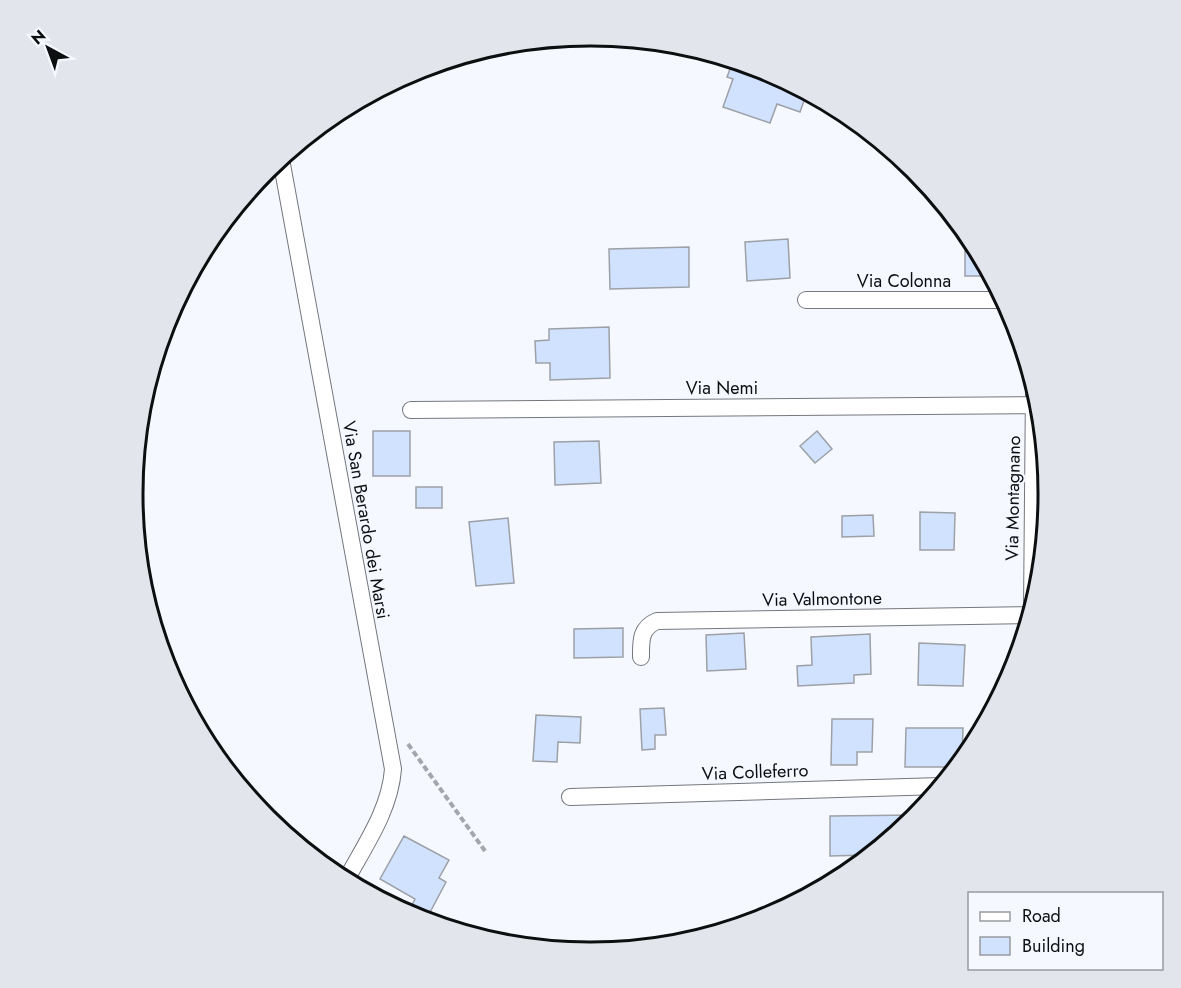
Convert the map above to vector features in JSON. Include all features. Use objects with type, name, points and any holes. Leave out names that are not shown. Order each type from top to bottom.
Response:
[{"type":"street","name":"Via San Berardo dei Marsi","points":[[283,170],[393,769],[391,789],[381,816],[351,872]]},
{"type":"street","name":"Via Colonna","points":[[806,300],[994,300]]},
{"type":"street","name":"Via Nemi","points":[[411,410],[1029,405]]},
{"type":"street","name":"Via Montagnano","points":[[1032,561],[1034,434]]},
{"type":"street","name":"Via Valmontone","points":[[641,657],[642,635],[647,626],[657,621],[1021,615]]},
{"type":"street","name":"Via Colleferro","points":[[570,797],[929,786]]},
{"type":"path","points":[[384,724],[400,736],[415,752],[485,851]]},
{"type":"building","points":[[730,69],[788,93],[804,101],[800,112],[777,104],[770,123],[723,107],[733,79],[727,77]]},
{"type":"building","points":[[788,239],[790,278],[747,281],[745,242]]},
{"type":"building","points":[[689,247],[689,287],[610,289],[609,249]]},
{"type":"building","points":[[965,248],[981,276],[965,276]]},
{"type":"building","points":[[609,327],[610,378],[550,380],[550,363],[536,363],[535,341],[549,340],[549,329]]},
{"type":"building","points":[[373,431],[410,431],[410,476],[373,476]]},
{"type":"building","points":[[817,431],[832,449],[815,463],[800,446]]},
{"type":"building","points":[[599,441],[601,483],[555,485],[554,442]]},
{"type":"building","points":[[416,487],[442,487],[442,508],[416,508]]},
{"type":"building","points":[[920,512],[955,513],[954,550],[920,550]]},
{"type":"building","points":[[873,515],[874,536],[842,537],[842,516]]},
{"type":"building","points":[[508,518],[514,583],[476,586],[469,522]]},
{"type":"building","points":[[623,628],[623,657],[574,658],[574,629]]},
{"type":"building","points":[[744,633],[746,669],[707,671],[706,635]]},
{"type":"building","points":[[870,634],[871,674],[854,675],[854,683],[798,686],[797,666],[812,665],[811,637]]},
{"type":"building","points":[[919,643],[965,645],[963,686],[918,685]]},
{"type":"building","points":[[664,708],[666,735],[655,735],[655,749],[642,750],[640,709]]},
{"type":"building","points":[[536,715],[581,717],[580,743],[558,742],[557,762],[533,761]]},
{"type":"building","points":[[832,719],[873,719],[872,752],[857,752],[857,765],[831,765]]},
{"type":"building","points":[[906,728],[963,728],[963,744],[945,767],[905,767]]},
{"type":"building","points":[[902,815],[854,855],[830,856],[830,816]]},
{"type":"building","points":[[404,836],[449,860],[439,878],[446,882],[430,911],[412,904],[415,899],[380,879]]}]
